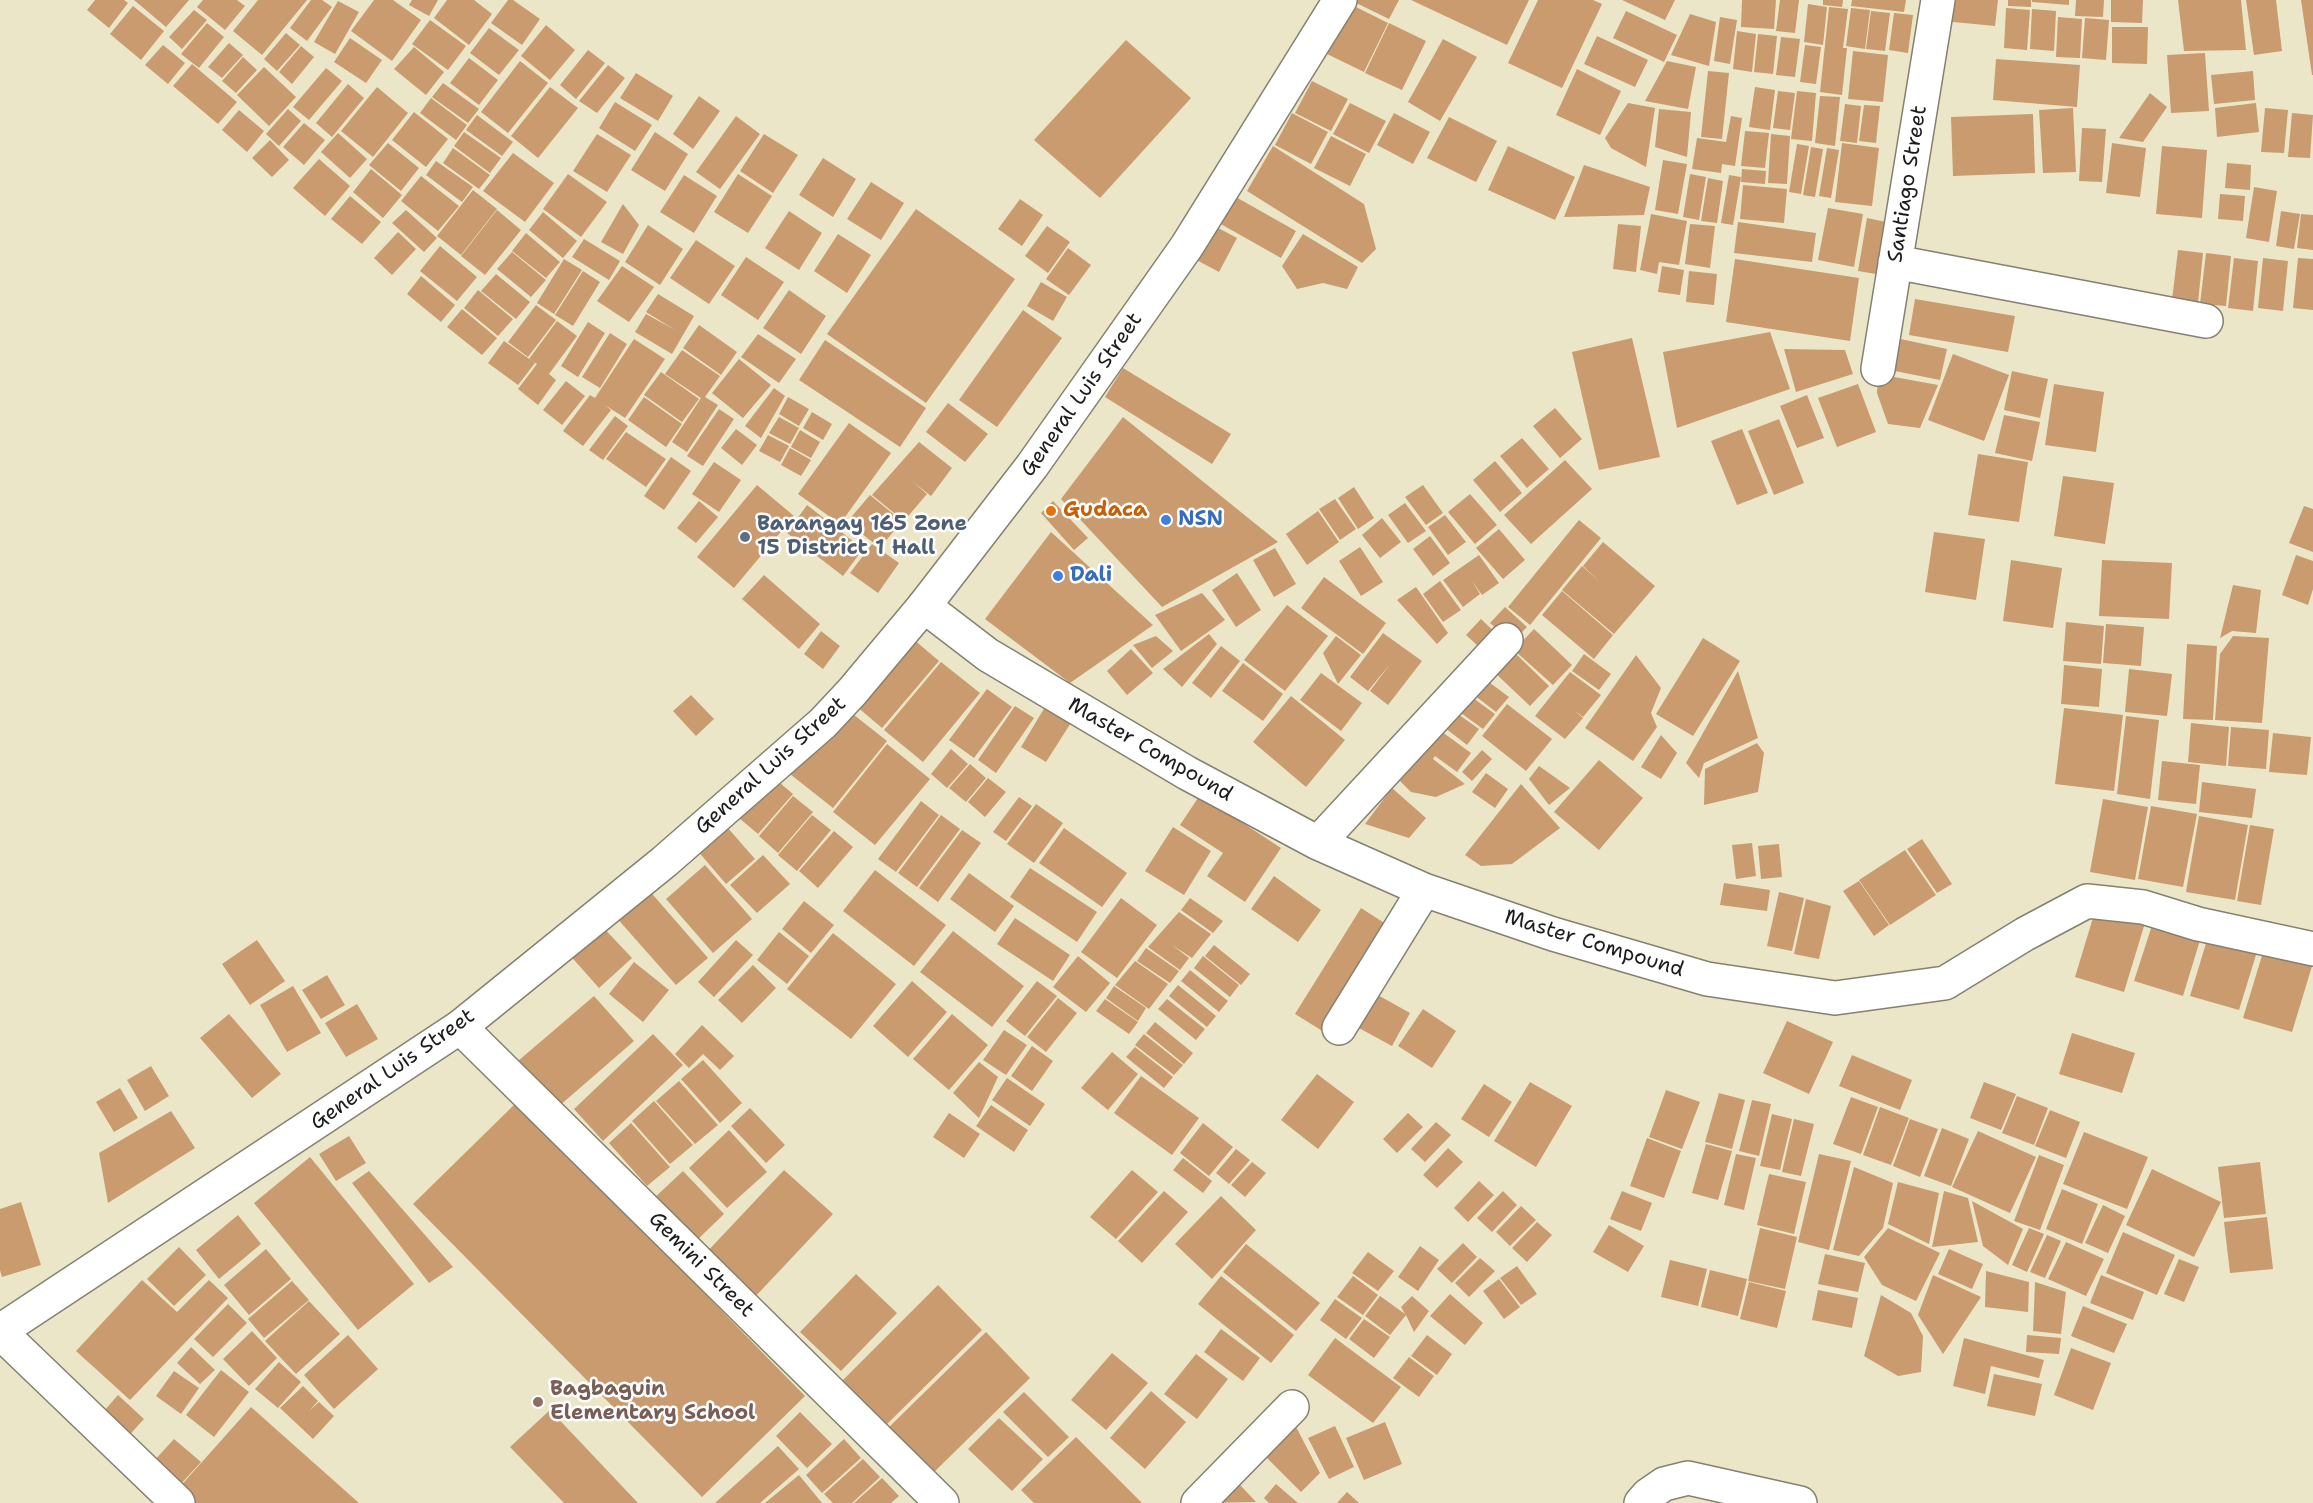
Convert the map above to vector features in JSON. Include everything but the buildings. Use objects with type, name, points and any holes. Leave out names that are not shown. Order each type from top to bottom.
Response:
[{"type":"street","name":"General Luis Street","points":[[0,1332],[460,1027],[664,862],[823,723],[924,606],[1032,466],[1187,246],[1340,0]]},
{"type":"street","name":"Santiago Street","points":[[1878,369],[1938,0]]},
{"type":"street","points":[[1895,262],[2206,321]]},
{"type":"street","name":"Master Compound","points":[[924,606],[988,655],[1187,773],[1318,843],[1424,890],[1553,934],[1707,979],[1835,998],[1945,982],[2025,934],[2087,901],[2144,907],[2198,924],[2313,949]]},
{"type":"street","points":[[1318,843],[1506,640]]},
{"type":"street","points":[[1339,1029],[1424,890]]},
{"type":"street","name":"Gemini Street","points":[[460,1027],[942,1503]]},
{"type":"street","points":[[0,1332],[178,1503]]},
{"type":"street","points":[[1198,1503],[1292,1407]]},
{"type":"street","points":[[1641,1503],[1648,1494],[1664,1484],[1688,1478],[1800,1503]]},
{"type":"place","name":"Gudaca","points":[[1051,511]]},
{"type":"place","name":"NSN","points":[[1166,520]]},
{"type":"place","name":"Barangay 165 Zone 15 District 1 Hall","points":[[745,537]]},
{"type":"place","name":"Dali","points":[[1058,576]]},
{"type":"place","name":"Bagbaguin Elementary School","points":[[538,1402]]}]
